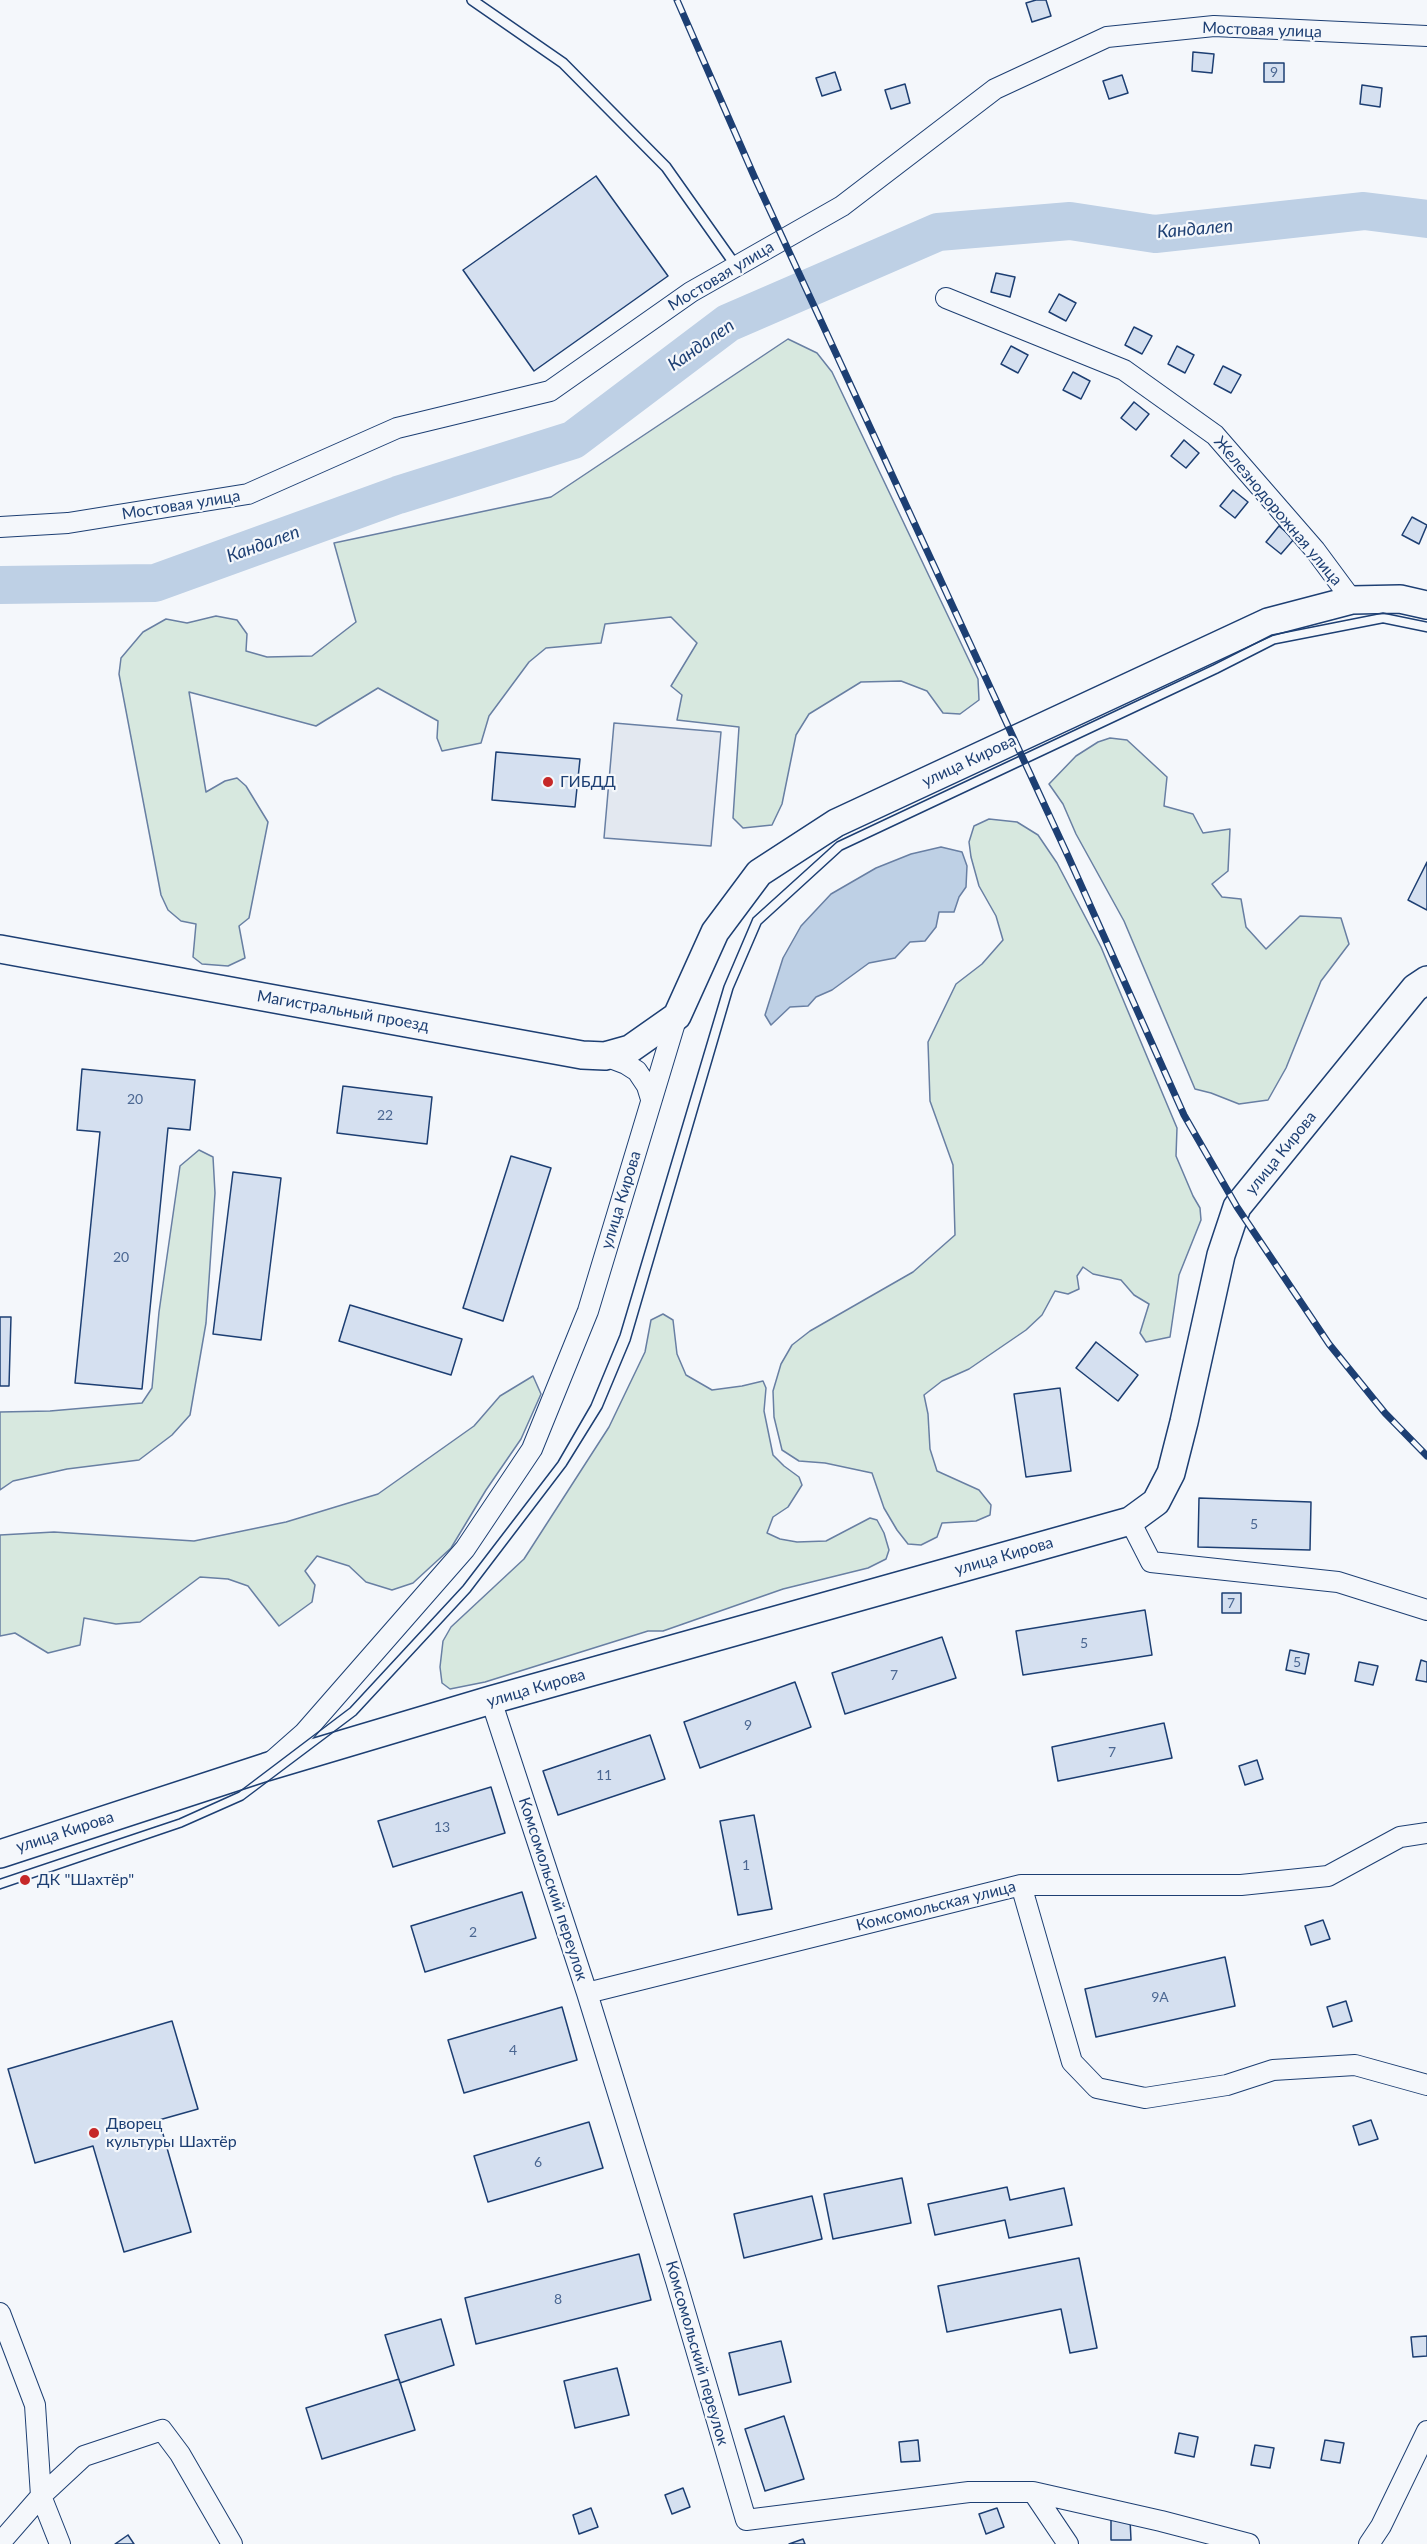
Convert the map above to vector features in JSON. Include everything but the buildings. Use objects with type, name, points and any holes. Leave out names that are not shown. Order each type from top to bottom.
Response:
[{"type":"street","name":"Мостовая улица","points":[[0,527],[68,523],[248,494],[397,428],[550,391],[691,292],[842,206],[995,89],[1107,37],[1214,26],[1427,36]]},
{"type":"street","name":"Железнодорожная улица","points":[[946,298],[1124,370],[1215,435],[1315,550],[1352,600]]},
{"type":"street","name":"улица Кирова","points":[[266,1767],[304,1733],[465,1549],[532,1449],[588,1311],[677,1017],[715,932],[759,873],[836,823],[1268,622],[1352,600],[1400,599],[1427,605]]},
{"type":"street","name":"Магистральный проезд","points":[[0,949],[582,1055],[605,1056],[630,1049],[677,1017]]},
{"type":"street","name":"улица Кирова","points":[[0,1854],[266,1767],[491,1700],[1130,1521],[1156,1502],[1171,1473],[1221,1255],[1237,1207],[1415,988],[1427,980]]},
{"type":"street","points":[[605,1056],[637,1071],[647,1086],[651,1099]]},
{"type":"street","points":[[1130,1521],[1151,1562],[1338,1582],[1427,1611]]},
{"type":"street","name":"Комсомольский переулок","points":[[491,1700],[587,1993],[676,2281],[746,2520],[969,2493],[1033,2492],[1249,2544]]},
{"type":"street","name":"Комсомольская улица","points":[[587,1993],[1021,1885],[1240,1886],[1328,1876],[1400,1837],[1427,1833]]},
{"type":"street","points":[[1021,1885],[1072,2062],[1098,2088],[1146,2098],[1227,2085],[1274,2070],[1355,2065],[1427,2085]]},
{"type":"street","points":[[0,2313],[35,2405],[41,2496],[60,2544]]},
{"type":"street","points":[[0,2543],[41,2496],[84,2456],[162,2430],[180,2454],[232,2544]]},
{"type":"street","points":[[1369,2544],[1381,2526],[1427,2431]]},
{"type":"street","points":[[1033,2492],[1068,2544]]},
{"type":"lane","points":[[472,0],[563,63],[666,167],[736,266]]},
{"type":"shaded area","points":[[788,339],[817,353],[832,372],[978,679],[979,700],[960,714],[943,713],[927,691],[901,681],[861,682],[809,714],[796,735],[782,804],[772,825],[743,828],[733,818],[739,727],[677,720],[682,695],[671,686],[697,643],[671,617],[605,624],[601,643],[546,648],[529,662],[489,716],[481,743],[442,751],[437,738],[438,721],[378,688],[316,726],[189,692],[206,792],[225,781],[237,778],[246,786],[268,822],[249,918],[239,926],[245,958],[228,966],[202,964],[193,957],[196,924],[181,921],[168,910],[161,895],[119,674],[121,658],[143,632],[166,619],[187,623],[216,616],[237,620],[247,634],[246,651],[267,657],[312,656],[356,622],[334,543],[551,497]]},
{"type":"shaded area","points":[[614,723],[721,732],[711,846],[604,838]]},
{"type":"shaded area","points":[[1110,738],[1127,740],[1167,777],[1164,806],[1193,814],[1203,833],[1230,829],[1228,871],[1212,884],[1222,897],[1241,899],[1246,927],[1266,949],[1300,916],[1341,918],[1349,944],[1321,981],[1286,1068],[1268,1100],[1239,1104],[1195,1089],[1124,921],[1076,834],[1063,804],[1049,784],[1076,756],[1098,742]]},
{"type":"shaded area","points":[[989,819],[1017,822],[1038,835],[1057,863],[1101,947],[1177,1128],[1176,1156],[1200,1208],[1201,1220],[1179,1275],[1170,1337],[1146,1342],[1140,1333],[1149,1304],[1134,1295],[1121,1280],[1093,1274],[1083,1267],[1077,1276],[1079,1289],[1068,1294],[1055,1291],[1042,1315],[1026,1330],[969,1369],[942,1381],[924,1395],[928,1414],[930,1449],[937,1471],[979,1490],[991,1505],[990,1515],[976,1521],[942,1523],[937,1537],[921,1545],[908,1544],[884,1508],[872,1473],[825,1463],[799,1461],[782,1450],[774,1417],[773,1391],[781,1364],[792,1345],[810,1331],[913,1272],[955,1235],[953,1165],[930,1101],[928,1042],[956,984],[982,964],[1003,940],[996,916],[979,886],[969,842],[974,826]]},
{"type":"shaded area","points":[[199,1150],[213,1157],[215,1193],[206,1323],[190,1415],[172,1435],[139,1460],[67,1469],[13,1481],[0,1490],[0,1412],[50,1411],[142,1403],[152,1388],[159,1312],[180,1166]]},
{"type":"shaded area","points":[[663,1314],[673,1320],[677,1354],[686,1375],[712,1390],[763,1381],[766,1388],[764,1411],[773,1455],[799,1477],[802,1485],[788,1507],[773,1517],[767,1533],[780,1539],[797,1542],[826,1541],[870,1518],[877,1520],[884,1533],[889,1550],[886,1559],[868,1568],[783,1589],[663,1631],[648,1631],[485,1682],[450,1689],[442,1683],[440,1667],[443,1641],[451,1627],[524,1559],[609,1427],[645,1352],[651,1320]]},
{"type":"shaded area","points":[[533,1376],[541,1394],[521,1439],[486,1490],[451,1548],[413,1583],[392,1590],[366,1582],[349,1566],[317,1556],[305,1571],[315,1585],[312,1602],[279,1626],[248,1586],[228,1579],[200,1577],[140,1622],[116,1624],[84,1618],[80,1645],[48,1653],[15,1633],[0,1636],[0,1535],[54,1532],[194,1541],[286,1522],[378,1494],[474,1426],[500,1396]]},
{"type":"water","points":[[941,847],[962,852],[967,866],[966,887],[959,897],[954,912],[939,912],[936,927],[925,941],[910,942],[895,958],[869,963],[832,990],[816,997],[808,1006],[790,1007],[771,1025],[765,1015],[783,958],[801,926],[831,894],[876,868],[911,854]]},
{"type":"waterway","name":"Кандалеп","points":[[0,585],[155,583],[398,495],[573,440],[728,323],[938,232],[1070,221],[1155,234],[1364,211],[1427,219]]},
{"type":"tram line","points":[[0,1879],[179,1819],[239,1792],[350,1708],[463,1586],[558,1462],[591,1405],[620,1335],[724,986],[753,918],[837,842],[1272,635],[1383,613],[1427,622]]},
{"type":"tram line","points":[[0,1889],[182,1827],[243,1800],[356,1715],[470,1592],[566,1466],[602,1408],[630,1341],[733,989],[761,924],[842,850],[1275,644],[1383,623],[1427,632]]},
{"type":"railway","points":[[677,0],[754,176],[1068,856],[1184,1115],[1237,1207],[1329,1344],[1385,1413],[1427,1456]]},
{"type":"place","name":"ГИБДД","points":[[548,782]]},
{"type":"place","name":"ДК \"Шахтёр\"","points":[[25,1880]]},
{"type":"place","name":"Дворец культуры Шахтёр","points":[[94,2133]]}]
